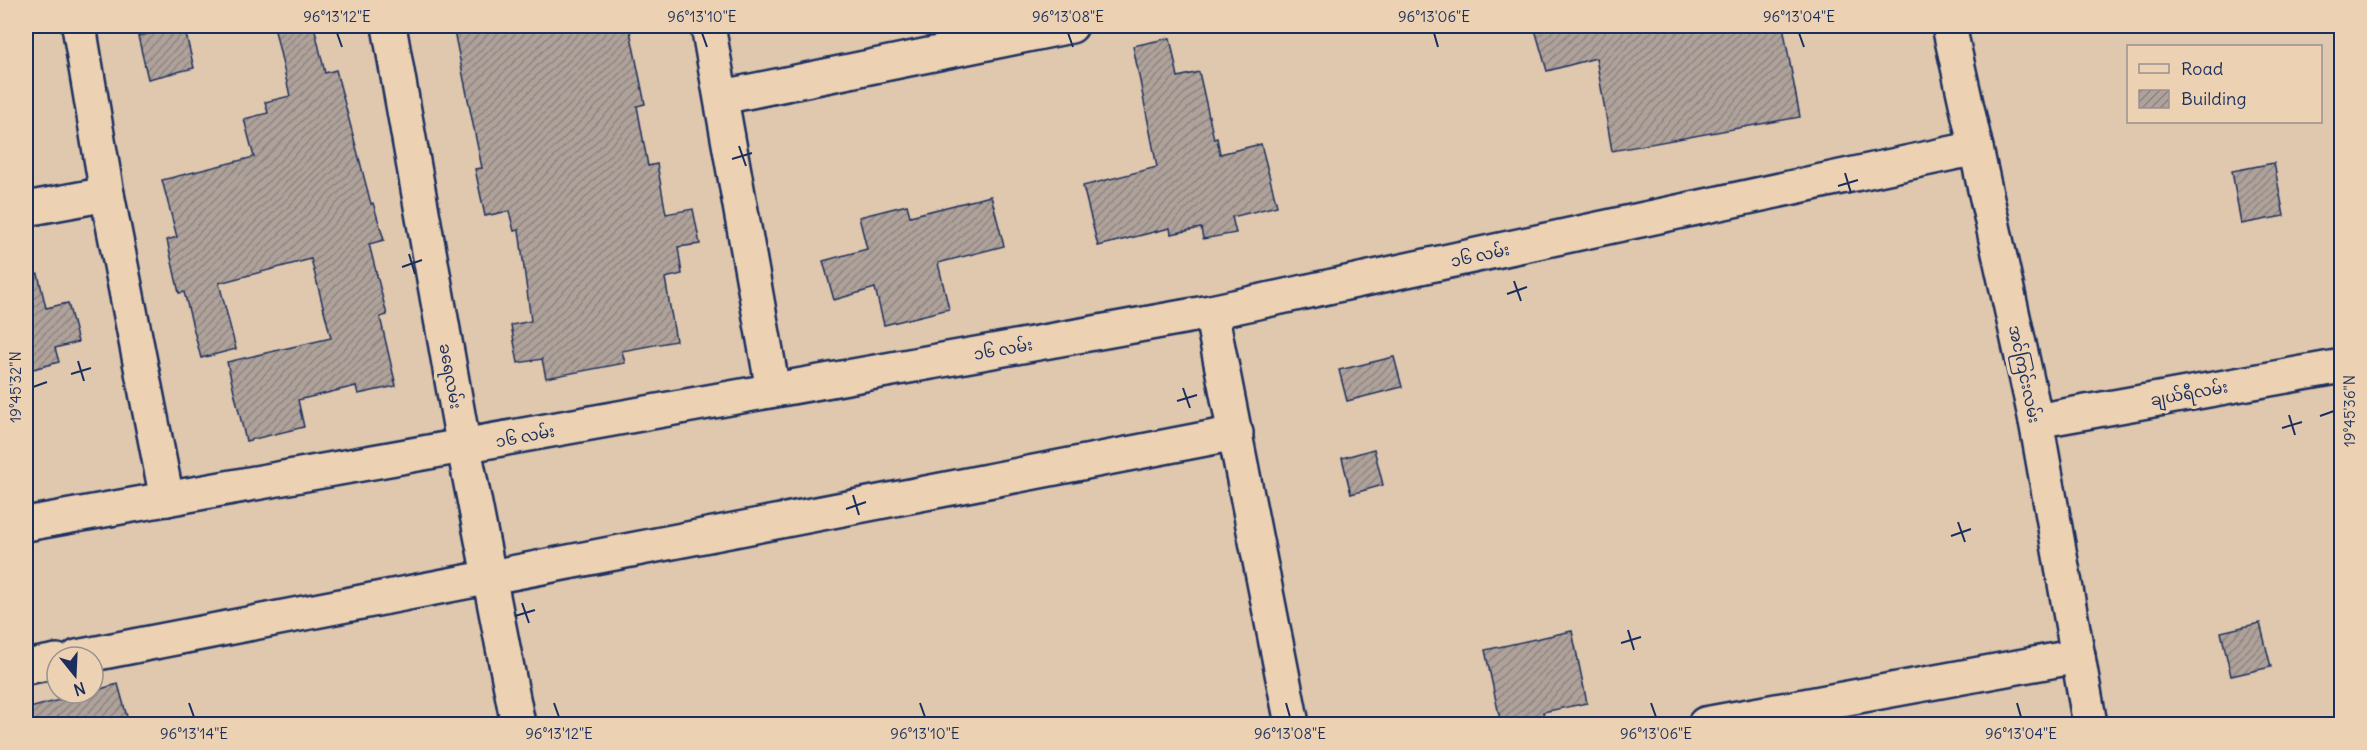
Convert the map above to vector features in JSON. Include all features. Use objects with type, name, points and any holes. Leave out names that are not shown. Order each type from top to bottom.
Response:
[{"type":"street","points":[[80,26],[107,194],[167,500]]},
{"type":"street","name":"ခရေလမ်း","points":[[389,26],[464,448],[518,724]]},
{"type":"street","points":[[708,26],[773,390]]},
{"type":"street","points":[[722,97],[1071,26]]},
{"type":"street","name":"အင်ကြင်းလမ်း","points":[[1949,26],[2036,421],[2090,724]]},
{"type":"street","name":"၁၆ လမ်း","points":[[26,525],[1211,312],[1976,148]]},
{"type":"street","points":[[26,209],[107,194]]},
{"type":"street","points":[[1211,312],[1292,724]]},
{"type":"street","name":"ချယ်ရီလမ်း","points":[[2036,421],[2342,366]]},
{"type":"street","points":[[105,651],[1236,433]]},
{"type":"street","points":[[1705,724],[2078,656]]},
{"type":"street","points":[[26,667],[45,663]]},
{"type":"building","points":[[184,26],[194,68],[148,79],[138,36]]},
{"type":"building","points":[[274,26],[314,26],[325,73],[336,70],[371,204],[373,203],[384,240],[369,244],[387,315],[380,317],[396,386],[358,394],[356,386],[298,400],[304,427],[246,441],[227,362],[331,338],[311,259],[219,283],[236,349],[201,358],[184,292],[179,293],[167,240],[177,237],[162,180],[254,157],[244,119],[268,113],[265,102],[290,96]]},
{"type":"building","points":[[453,26],[629,26],[645,104],[637,106],[648,166],[657,164],[666,214],[693,209],[700,244],[678,247],[682,274],[665,278],[676,341],[622,351],[625,363],[546,378],[542,359],[518,363],[511,325],[531,321],[519,230],[514,231],[509,211],[485,216],[475,169],[482,168]]},
{"type":"building","points":[[1534,26],[1783,26],[1800,117],[1612,151],[1596,58],[1547,71]]},
{"type":"building","points":[[1170,38],[1178,77],[1199,72],[1214,139],[1217,138],[1220,154],[1261,144],[1277,206],[1232,217],[1236,233],[1203,239],[1201,228],[1171,234],[1170,228],[1098,246],[1083,186],[1157,167],[1133,46]]},
{"type":"building","points":[[2274,163],[2284,216],[2241,224],[2232,171]]},
{"type":"building","points":[[991,196],[1004,246],[938,263],[949,309],[884,325],[875,288],[834,300],[823,261],[867,249],[859,217],[907,205],[910,216]]},
{"type":"building","points":[[38,274],[46,308],[68,303],[78,342],[55,348],[59,362],[26,371],[26,276]]},
{"type":"building","points":[[1394,357],[1402,387],[1347,401],[1339,370]]},
{"type":"building","points":[[1374,449],[1383,485],[1351,494],[1342,458]]},
{"type":"building","points":[[2260,623],[2271,667],[2231,676],[2221,632]]},
{"type":"building","points":[[1572,631],[1587,703],[1543,712],[1545,724],[1501,724],[1485,650]]},
{"type":"building","points":[[118,684],[129,724],[26,724],[26,709],[45,704],[105,705],[105,688]]}]
